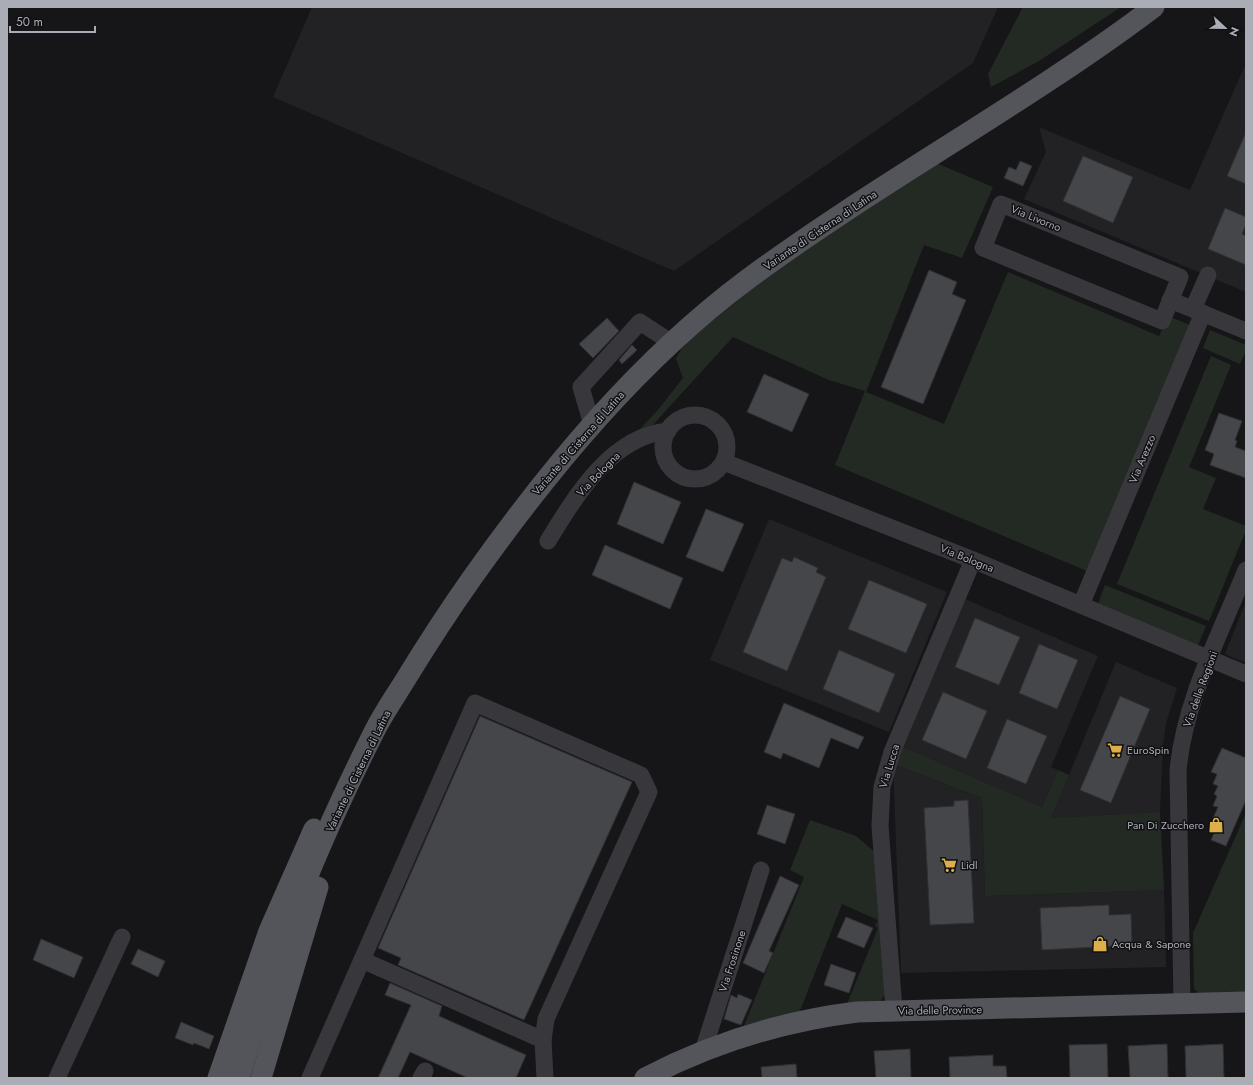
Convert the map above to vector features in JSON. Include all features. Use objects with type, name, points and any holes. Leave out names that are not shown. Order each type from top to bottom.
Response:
[{"type":"main road","name":"Variante di Cisterna di Latina","points":[[239,1078],[276,962],[311,869],[376,728],[438,627],[488,555],[530,499],[592,424],[672,343],[712,307],[762,268],[934,154],[1112,39],[1154,7]]},
{"type":"main road","points":[[218,1078],[264,943],[298,863],[330,800],[376,728]]},
{"type":"main road","points":[[261,1078],[315,895],[376,728]]},
{"type":"main road","name":"Via delle Province","points":[[648,1077],[703,1051],[754,1034],[807,1021],[857,1012],[1246,1002]]},
{"type":"street","name":"Via Livorno","points":[[1001,204],[1180,277],[1170,300],[1162,321],[983,248],[1001,204]]},
{"type":"street","name":"Via Arezzo","points":[[1081,605],[1198,311],[1208,274]]},
{"type":"street","points":[[1170,300],[1246,331]]},
{"type":"street","points":[[592,424],[581,387],[640,322],[672,343]]},
{"type":"street","points":[[695,415],[706,416],[716,422],[723,430],[727,440],[727,451],[724,462],[717,471],[696,479],[685,477],[675,472],[668,463],[664,452],[664,441],[668,431],[675,422],[684,417],[695,415]]},
{"type":"street","name":"Via Bologna","points":[[548,541],[571,503],[610,459],[639,439],[650,434],[668,431]]},
{"type":"street","name":"Via Bologna","points":[[724,462],[973,560],[1246,674]]},
{"type":"street","name":"Via Lucca","points":[[894,1010],[880,826],[882,787],[892,752],[973,560]]},
{"type":"street","name":"Via delle Regioni","points":[[1182,1004],[1178,766],[1182,741],[1189,714],[1246,570]]},
{"type":"street","points":[[310,1078],[475,703],[641,775],[649,792],[546,1019],[543,1040],[546,1078]]},
{"type":"street","name":"Via Frosinone","points":[[703,1051],[761,870]]},
{"type":"street","points":[[57,1078],[122,937]]},
{"type":"street","points":[[362,960],[543,1040]]},
{"type":"shaded area","points":[[312,7],[998,7],[973,63],[674,271],[273,97]]},
{"type":"shaded area","points":[[1023,7],[1121,7],[1039,61],[991,87],[988,74]]},
{"type":"shaded area","points":[[1246,63],[1246,292],[1024,199],[1046,152],[1039,127],[1190,190]]},
{"type":"shaded area","points":[[936,163],[993,187],[962,258],[924,245],[866,392],[944,424],[1008,272],[1159,336],[1168,316],[1190,325],[1087,571],[835,465],[865,391],[829,380],[733,337],[650,428],[636,433],[657,411],[683,378],[676,359],[681,349],[699,332],[784,263]]},
{"type":"shaded area","points":[[1210,330],[1246,345],[1246,350],[1240,364],[1203,348]]},
{"type":"shaded area","points":[[1211,356],[1231,365],[1189,467],[1216,478],[1203,509],[1246,526],[1246,530],[1209,621],[1117,584]]},
{"type":"shaded area","points":[[769,519],[947,592],[889,732],[710,660]]},
{"type":"shaded area","points":[[1105,585],[1206,626],[1198,645],[1098,604]]},
{"type":"shaded area","points":[[965,599],[1098,656],[1051,767],[1058,770],[1042,807],[901,746]]},
{"type":"shaded area","points":[[1246,601],[1246,663],[1225,654]]},
{"type":"shaded area","points":[[1116,662],[1177,688],[1166,723],[1163,745],[1160,812],[1051,818]]},
{"type":"shaded area","points":[[901,746],[1042,807],[1058,770],[1069,775],[1051,818],[1160,812],[1164,890],[985,896],[982,798],[893,764]]},
{"type":"shaded area","points":[[893,764],[982,798],[985,896],[1164,890],[1166,967],[901,973]]},
{"type":"shaded area","points":[[1246,813],[1246,996],[1199,993],[1194,989],[1193,933]]},
{"type":"shaded area","points":[[810,820],[856,836],[876,853],[886,992],[880,1002],[847,1004],[878,928],[875,926],[878,920],[842,904],[798,1016],[742,1031],[804,877],[790,870]]},
{"type":"building","points":[[1246,132],[1246,184],[1227,176]]},
{"type":"building","points":[[1083,156],[1133,177],[1113,223],[1063,201]]},
{"type":"building","points":[[1020,161],[1032,166],[1023,186],[1004,178],[1009,167],[1016,170]]},
{"type":"building","points":[[1225,208],[1246,217],[1246,224],[1242,234],[1246,236],[1246,265],[1208,249]]},
{"type":"building","points":[[929,270],[957,282],[952,294],[966,300],[923,404],[881,387]]},
{"type":"building","points":[[607,318],[619,331],[593,358],[579,344]]},
{"type":"building","points":[[632,345],[637,350],[622,364],[619,360]]},
{"type":"building","points":[[764,374],[809,394],[792,432],[747,412]]},
{"type":"building","points":[[1219,413],[1242,421],[1235,440],[1237,441],[1235,447],[1246,451],[1246,478],[1210,465],[1214,454],[1205,450]]},
{"type":"building","points":[[634,482],[681,502],[663,544],[617,524]]},
{"type":"building","points":[[706,509],[744,524],[723,572],[686,557]]},
{"type":"building","points":[[605,545],[683,578],[670,609],[592,575]]},
{"type":"building","points":[[794,557],[818,568],[816,572],[826,577],[787,671],[743,652],[782,558],[792,562]]},
{"type":"building","points":[[869,580],[927,604],[906,653],[848,629]]},
{"type":"building","points":[[975,618],[1020,637],[999,685],[955,667]]},
{"type":"building","points":[[1039,644],[1078,660],[1057,709],[1019,693]]},
{"type":"building","points":[[839,650],[895,674],[879,713],[823,689]]},
{"type":"building","points":[[943,692],[987,711],[966,759],[922,740]]},
{"type":"building","name":"EuroSpin","points":[[1120,696],[1150,709],[1111,803],[1080,790]]},
{"type":"building","points":[[784,703],[864,737],[858,749],[831,738],[819,768],[783,753],[781,759],[764,752]]},
{"type":"building","points":[[480,716],[632,782],[524,1020],[398,965],[401,958],[378,948]]},
{"type":"building","points":[[1007,719],[1047,736],[1026,784],[987,768]]},
{"type":"building","points":[[1222,748],[1246,758],[1246,800],[1226,846],[1211,840],[1215,831],[1212,830],[1216,819],[1213,818],[1218,807],[1213,806],[1217,796],[1214,794],[1218,786],[1213,784],[1217,774],[1211,772]]},
{"type":"building","name":"Lidl","points":[[968,800],[974,923],[930,925],[924,808],[954,806],[954,801]]},
{"type":"building","points":[[767,805],[795,814],[785,844],[757,834]]},
{"type":"building","points":[[780,876],[799,885],[769,951],[773,953],[764,973],[743,963]]},
{"type":"building","points":[[1109,905],[1109,915],[1131,914],[1132,945],[1042,950],[1040,908]]},
{"type":"building","points":[[846,917],[873,928],[864,948],[837,937]]},
{"type":"building","points":[[41,939],[83,957],[74,978],[33,960]]},
{"type":"building","points":[[138,949],[165,961],[158,977],[131,964]]},
{"type":"building","points":[[831,964],[856,973],[849,993],[824,985]]},
{"type":"building","points":[[390,983],[442,1006],[439,1016],[526,1055],[516,1078],[468,1078],[410,1052],[398,1078],[378,1078],[411,1005],[385,995]]},
{"type":"building","points":[[738,994],[752,1000],[741,1025],[724,1019],[731,995],[737,998]]},
{"type":"building","points":[[181,1022],[214,1036],[209,1049],[175,1038]]},
{"type":"building","points":[[1107,1044],[1108,1078],[1070,1078],[1069,1045]]},
{"type":"building","points":[[1167,1044],[1168,1078],[1130,1078],[1128,1046]]},
{"type":"building","points":[[1223,1044],[1224,1078],[1186,1078],[1185,1046]]},
{"type":"building","points":[[910,1049],[911,1078],[876,1078],[874,1051]]},
{"type":"building","points":[[993,1055],[993,1066],[1006,1066],[1007,1078],[950,1078],[949,1057]]},
{"type":"building","points":[[796,1064],[797,1078],[762,1078],[761,1067]]},
{"type":"place","name":"EuroSpin","points":[[1115,750]]},
{"type":"place","name":"Pan Di Zucchero","points":[[1216,825]]},
{"type":"place","name":"Lidl","points":[[949,865]]},
{"type":"place","name":"Acqua & Sapone","points":[[1100,944]]}]
